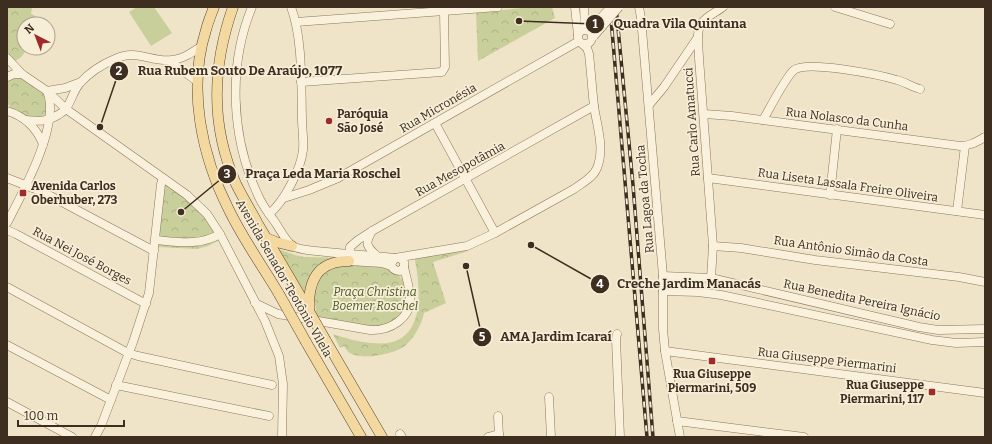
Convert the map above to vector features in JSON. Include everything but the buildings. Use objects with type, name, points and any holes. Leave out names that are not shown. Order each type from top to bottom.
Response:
[{"type":"main road","name":"Avenida Senador Teotônio Vilela","points":[[214,7],[205,31],[198,82],[201,130],[204,146],[214,177],[230,212],[361,437]]},
{"type":"main road","name":"Avenida Senador Teotônio Vilela","points":[[232,7],[219,55],[216,95],[218,118],[223,144],[236,184],[382,437]]},
{"type":"main road","points":[[266,238],[292,246]]},
{"type":"main road","points":[[309,312],[309,291],[319,272],[331,263],[349,257]]},
{"type":"street","name":"Avenida Senador Teotônio Vilela","points":[[252,7],[244,32],[237,65],[237,114],[241,138],[250,175],[257,194],[269,214],[292,246]]},
{"type":"street","points":[[269,214],[284,198],[295,174],[303,150],[298,29],[290,7]]},
{"type":"street","points":[[296,22],[498,7]]},
{"type":"street","points":[[255,303],[278,314],[370,330],[384,330],[396,324],[407,312],[410,299],[408,285],[392,261],[397,258],[467,246],[495,233],[574,188],[594,173],[597,168],[601,144],[594,106],[588,48],[579,40],[575,7]]},
{"type":"street","points":[[579,40],[585,44],[589,43],[590,32],[584,7]]},
{"type":"street","points":[[590,32],[611,7]]},
{"type":"street","points":[[579,40],[580,31],[590,32],[619,7]]},
{"type":"street","name":"Rua Lagoa da Tocha","points":[[639,7],[642,18],[663,276],[663,329],[665,351],[680,437]]},
{"type":"street","points":[[642,18],[644,7]]},
{"type":"street","points":[[649,105],[664,87],[698,37],[702,23],[723,7]]},
{"type":"street","points":[[835,7],[890,24]]},
{"type":"street","points":[[301,82],[442,72],[445,67],[444,12]]},
{"type":"street","name":"Rua Carlo Amatucci","points":[[698,37],[713,246],[711,278]]},
{"type":"street","name":"Rua Micronésia","points":[[284,198],[338,178],[579,40]]},
{"type":"street","points":[[47,91],[65,88],[81,82],[104,65],[121,56],[132,55],[170,61],[184,57],[202,46]]},
{"type":"street","points":[[7,58],[22,74],[47,91],[66,109],[187,195],[207,214],[220,234],[265,321],[279,356],[282,368],[283,384],[282,437]]},
{"type":"street","points":[[170,61],[198,82]]},
{"type":"street","points":[[763,120],[794,70],[801,67],[826,68],[871,74],[899,80],[920,89]]},
{"type":"street","points":[[7,77],[14,74],[22,74]]},
{"type":"street","points":[[26,120],[49,120],[66,109],[81,82]]},
{"type":"street","points":[[7,223],[26,185],[43,144],[51,104],[47,91]]},
{"type":"street","name":"Rua Mesopotâmia","points":[[349,257],[349,250],[353,244],[372,231],[466,180],[594,106]]},
{"type":"street","points":[[9,110],[26,120],[37,132],[43,144]]},
{"type":"street","name":"Rua Nolasco da Cunha","points":[[704,114],[837,129],[965,146]]},
{"type":"street","points":[[435,123],[495,233]]},
{"type":"street","points":[[830,195],[837,129]]},
{"type":"street","points":[[957,211],[965,146],[974,144],[985,137]]},
{"type":"street","points":[[7,178],[58,199],[154,251]]},
{"type":"street","points":[[95,437],[111,400],[146,304],[150,288],[161,184],[163,178]]},
{"type":"street","name":"Rua Liseta Lassala Freire Oliveira","points":[[708,178],[985,215]]},
{"type":"street","name":"Rua Nei José Borges","points":[[7,230],[146,304]]},
{"type":"street","points":[[372,231],[367,244],[376,256]]},
{"type":"street","points":[[156,240],[196,243],[211,240],[220,234]]},
{"type":"street","points":[[292,246],[398,268]]},
{"type":"street","name":"Rua Antônio Simão da Costa","points":[[713,246],[741,248],[815,260],[959,277],[985,282]]},
{"type":"street","points":[[349,257],[376,256],[397,258],[403,260],[398,268]]},
{"type":"street","name":"Rua Benedita Pereira Ignácio","points":[[663,276],[711,278],[919,327],[938,330],[985,329]]},
{"type":"street","points":[[7,287],[128,353],[272,385]]},
{"type":"street","name":"Rua Benedita Pereira Ignácio","points":[[663,290],[721,295],[932,340],[956,343],[985,342]]},
{"type":"street","points":[[265,321],[278,314]]},
{"type":"street","points":[[617,334],[620,437]]},
{"type":"street","points":[[7,345],[111,400]]},
{"type":"street","name":"Rua Giuseppe Piermarini","points":[[665,351],[985,393]]},
{"type":"street","points":[[116,385],[269,416]]},
{"type":"street","points":[[549,397],[551,437]]},
{"type":"street","points":[[7,402],[72,437]]},
{"type":"street","points":[[488,437],[499,435],[498,416]]},
{"type":"street","points":[[677,421],[804,437]]},
{"type":"green space","points":[[7,7],[32,7],[31,14],[35,16],[16,16],[16,56],[22,56],[12,62],[7,56]]},
{"type":"green space","points":[[137,7],[154,7],[172,33],[151,46],[129,12]]},
{"type":"green space","points":[[532,7],[552,7],[555,18],[478,61],[476,13]]},
{"type":"green space","points":[[17,74],[45,91],[48,111],[44,115],[33,118],[27,117],[11,109],[6,95],[7,79]]},
{"type":"green space","points":[[165,182],[196,205],[220,240],[208,246],[197,249],[157,247]]},
{"type":"green space","name":"Praça Christina Boemer Roschel","points":[[278,249],[304,257],[346,258],[332,261],[304,294]]},
{"type":"green space","name":"Praça Christina Boemer Roschel","points":[[461,249],[468,251],[433,262],[446,303],[424,313],[412,339],[406,345],[395,351],[372,356],[357,356],[349,353],[344,346],[340,348],[333,334],[357,341],[372,343],[389,343],[402,338],[410,329],[416,318],[419,289],[415,257]]},
{"type":"green space","name":"Praça Christina Boemer Roschel","points":[[347,264],[388,267],[400,277],[405,285],[410,301],[399,325],[393,330],[386,333],[374,332],[317,319],[314,296],[315,287],[319,279],[330,268]]},
{"type":"railway","points":[[610,7],[647,437]]},
{"type":"railway","points":[[616,7],[633,185],[653,437]]},
{"type":"place","name":"Quadra Vila Quintana","points":[[519,21]]},
{"type":"place","name":"Paróquia São José","points":[[329,121]]},
{"type":"place","name":"Rua Rubem Souto De Araújo, 1077","points":[[100,127]]},
{"type":"place","name":"Avenida Carlos Oberhuber, 273","points":[[23,193]]},
{"type":"place","name":"Praça Leda Maria Roschel","points":[[181,212]]},
{"type":"place","name":"Creche Jardim Manacás","points":[[531,245]]},
{"type":"place","name":"AMA Jardim Icaraí","points":[[466,266]]},
{"type":"place","name":"Rua Giuseppe Piermarini, 509","points":[[712,361]]},
{"type":"place","name":"Rua Giuseppe Piermarini, 117","points":[[932,392]]}]
